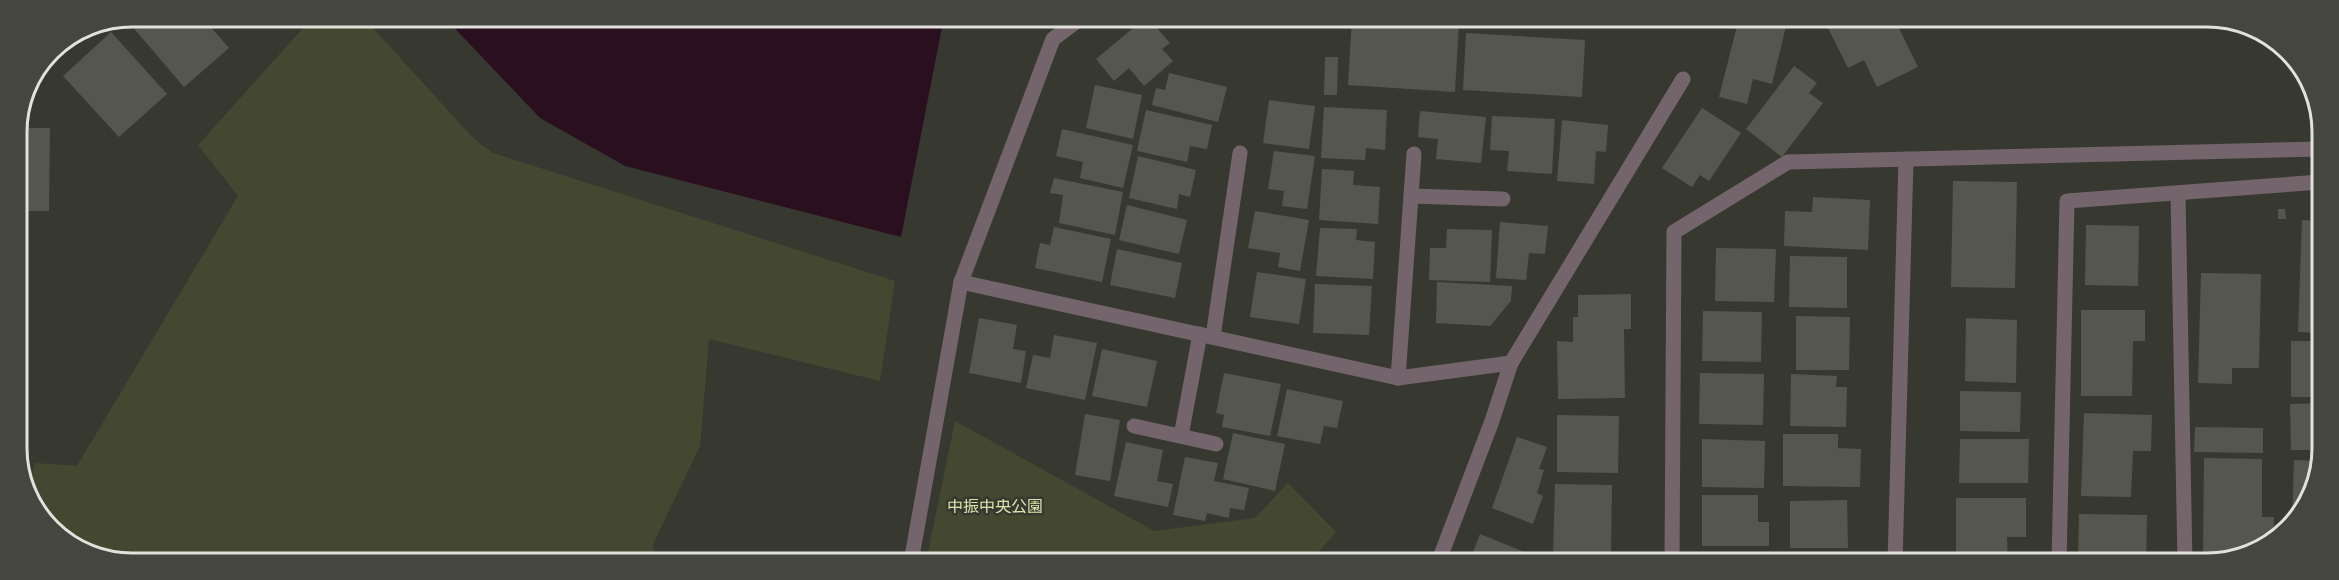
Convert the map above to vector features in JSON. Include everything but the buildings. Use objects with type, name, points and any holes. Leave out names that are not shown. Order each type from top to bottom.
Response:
[{"type":"street","points":[[913,553],[961,282],[1053,39],[1069,27]]},
{"type":"street","points":[[1441,553],[1492,421],[1511,363],[1683,79]]},
{"type":"street","points":[[1672,553],[1674,232],[1788,162],[2312,148]]},
{"type":"street","points":[[1180,436],[1207,336],[1240,153]]},
{"type":"street","points":[[1398,378],[1414,154]]},
{"type":"street","points":[[1894,553],[1906,159]]},
{"type":"street","points":[[2059,553],[2067,201],[2312,183]]},
{"type":"street","points":[[2178,194],[2185,553]]},
{"type":"street","points":[[1411,196],[1503,199]]},
{"type":"street","points":[[961,282],[1398,378],[1511,363]]},
{"type":"street","points":[[1134,426],[1216,444]]},
{"type":"green space","points":[[304,27],[372,27],[474,139],[493,153],[895,281],[880,381],[709,339],[700,446],[653,544],[654,553],[132,553],[112,551],[92,545],[68,531],[49,512],[38,494],[31,476],[35,463],[77,466],[238,196],[198,145]]},
{"type":"green space","name":"中振中央公園","points":[[955,421],[1154,531],[1255,518],[1288,483],[1336,532],[1318,553],[928,553]]},
{"type":"shaded area","points":[[454,27],[942,27],[901,237],[625,166],[540,118]]}]
